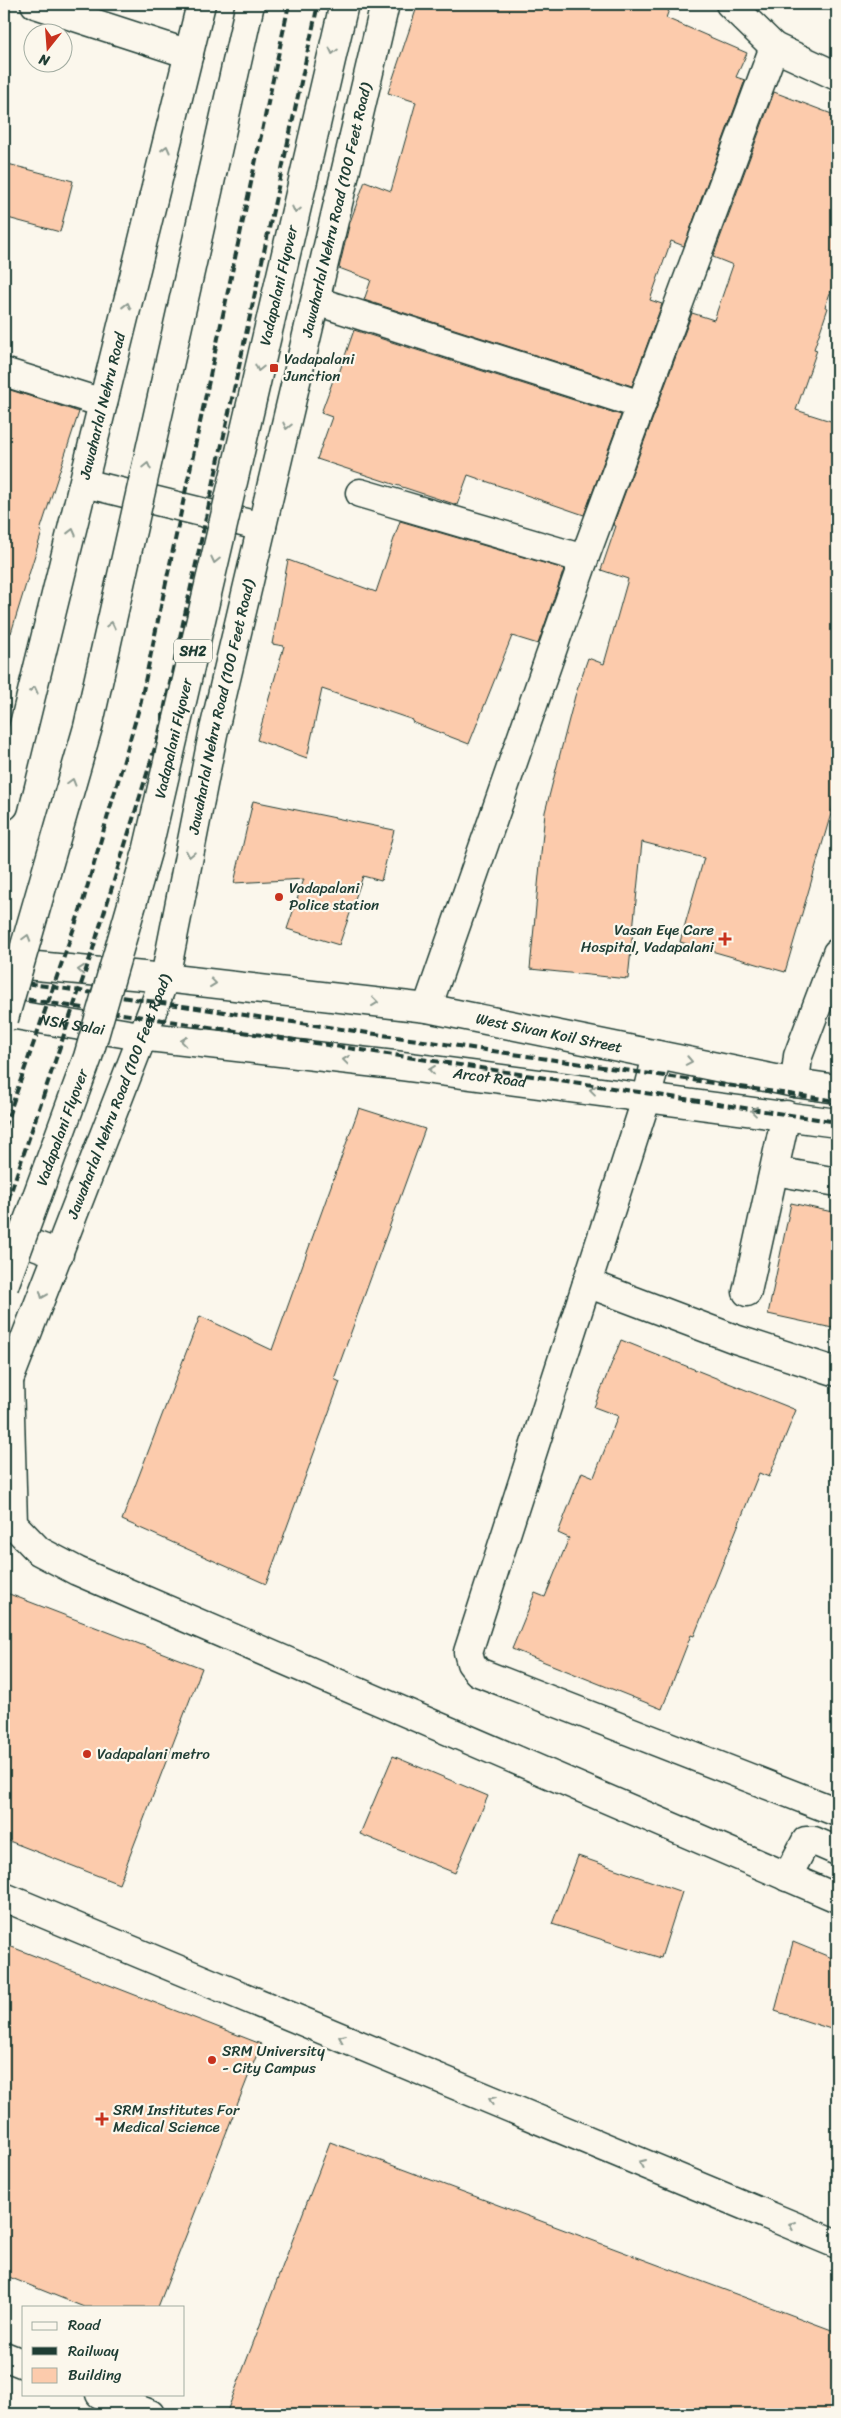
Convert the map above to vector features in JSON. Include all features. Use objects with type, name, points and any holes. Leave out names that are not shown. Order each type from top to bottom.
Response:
[{"type":"street","points":[[35,4],[189,54]]},
{"type":"street","name":"Jawaharlal Nehru Road","points":[[4,806],[13,735],[84,483],[201,4]]},
{"type":"street","points":[[4,1019],[88,728],[250,4]]},
{"type":"street","name":"Vadapalani Flyover","points":[[4,1286],[88,1057],[146,852],[344,4]]},
{"type":"street","name":"Jawaharlal Nehru Road (100 Feet Road)","points":[[7,1386],[59,1254],[140,1036],[165,978],[213,734],[385,4]]},
{"type":"street","points":[[730,4],[774,47],[837,76]]},
{"type":"street","points":[[427,1008],[584,559],[774,47]]},
{"type":"street","points":[[316,301],[640,405]]},
{"type":"street","points":[[4,372],[103,403]]},
{"type":"street","points":[[84,483],[262,527]]},
{"type":"street","points":[[360,493],[584,559]]},
{"type":"street","points":[[837,953],[798,1056],[796,1083],[837,1089]]},
{"type":"street","name":"West Sivan Koil Street","points":[[4,963],[165,978],[427,1008],[796,1083]]},
{"type":"street","name":"NSK Salai","points":[[4,1013],[140,1036]]},
{"type":"street","name":"Arcot Road","points":[[140,1036],[647,1097],[837,1123]]},
{"type":"street","points":[[657,1055],[647,1097],[468,1652],[471,1663],[478,1672],[837,1812]]},
{"type":"street","points":[[747,1292],[786,1115]]},
{"type":"street","points":[[774,1171],[837,1182]]},
{"type":"street","points":[[4,1234],[59,1254]]},
{"type":"street","points":[[587,1283],[735,1339],[837,1372]]},
{"type":"street","points":[[7,1386],[12,1524],[40,1551],[77,1571],[837,1898]]},
{"type":"street","points":[[787,1877],[806,1842],[814,1841],[837,1851]]},
{"type":"street","points":[[4,1896],[837,2244]]},
{"type":"street","points":[[4,2356],[22,2363]]},
{"type":"street","points":[[105,2396],[150,2414]]},
{"type":"building","points":[[418,4],[671,4],[666,18],[747,53],[736,77],[745,80],[684,246],[671,241],[650,300],[662,304],[632,386],[364,300],[371,280],[339,268],[350,222],[365,181],[391,191],[416,102],[388,93]]},
{"type":"building","points":[[774,92],[837,116],[837,274],[825,307],[828,308],[814,349],[817,350],[796,410],[837,423],[837,793],[785,972],[680,942],[704,858],[642,842],[628,979],[530,969],[545,812],[575,696],[588,658],[604,664],[628,579],[601,570],[616,526],[613,525],[692,313],[714,320],[733,265],[713,257]]},
{"type":"building","points":[[4,163],[73,181],[60,232],[4,217]]},
{"type":"building","points":[[354,330],[621,415],[584,515],[468,475],[457,505],[317,459],[332,417],[321,413],[335,375],[338,376]]},
{"type":"building","points":[[4,388],[79,412],[40,531],[42,532],[11,633],[4,632]]},
{"type":"building","points":[[400,521],[564,569],[538,644],[512,636],[469,744],[412,722],[413,720],[322,689],[307,758],[257,740],[284,646],[272,644],[288,560],[376,592]]},
{"type":"building","points":[[253,801],[394,830],[381,881],[363,876],[339,945],[287,929],[304,879],[234,883]]},
{"type":"building","points":[[359,1108],[425,1129],[334,1379],[340,1382],[266,1584],[122,1520],[200,1316],[272,1350]]},
{"type":"building","points":[[791,1203],[837,1213],[837,1329],[768,1314]]},
{"type":"building","points":[[621,1340],[796,1410],[769,1477],[759,1473],[694,1636],[691,1635],[662,1709],[512,1649],[535,1593],[545,1597],[569,1538],[558,1533],[582,1472],[594,1477],[618,1416],[594,1407]]},
{"type":"building","name":"Vadapalani metro","points":[[4,1592],[202,1668],[119,1884],[4,1839]]},
{"type":"building","points":[[393,1756],[488,1796],[455,1873],[360,1834]]},
{"type":"building","points":[[578,1856],[682,1892],[661,1958],[552,1924]]},
{"type":"building","points":[[793,1942],[837,1960],[837,2031],[775,2011]]},
{"type":"building","points":[[4,1944],[261,2044],[158,2306],[82,2306],[4,2275]]},
{"type":"building","points":[[330,2142],[837,2332],[837,2414],[226,2414]]},
{"type":"railway","points":[[4,1128],[82,905],[140,705],[289,4]]},
{"type":"railway","points":[[4,1212],[92,952],[158,738],[318,4]]},
{"type":"railway","points":[[4,980],[837,1101]]},
{"type":"railway","points":[[4,996],[837,1122]]},
{"type":"place","name":"Vadapalani Junction","points":[[274,368]]},
{"type":"place","name":"Vadapalani Police station","points":[[279,897]]},
{"type":"place","name":"Vasan Eye Care Hospital, Vadapalani","points":[[725,939]]},
{"type":"place","name":"Vadapalani metro","points":[[87,1754]]},
{"type":"place","name":"SRM University - City Campus","points":[[212,2060]]},
{"type":"place","name":"SRM Institutes For Medical Science","points":[[102,2119]]}]
